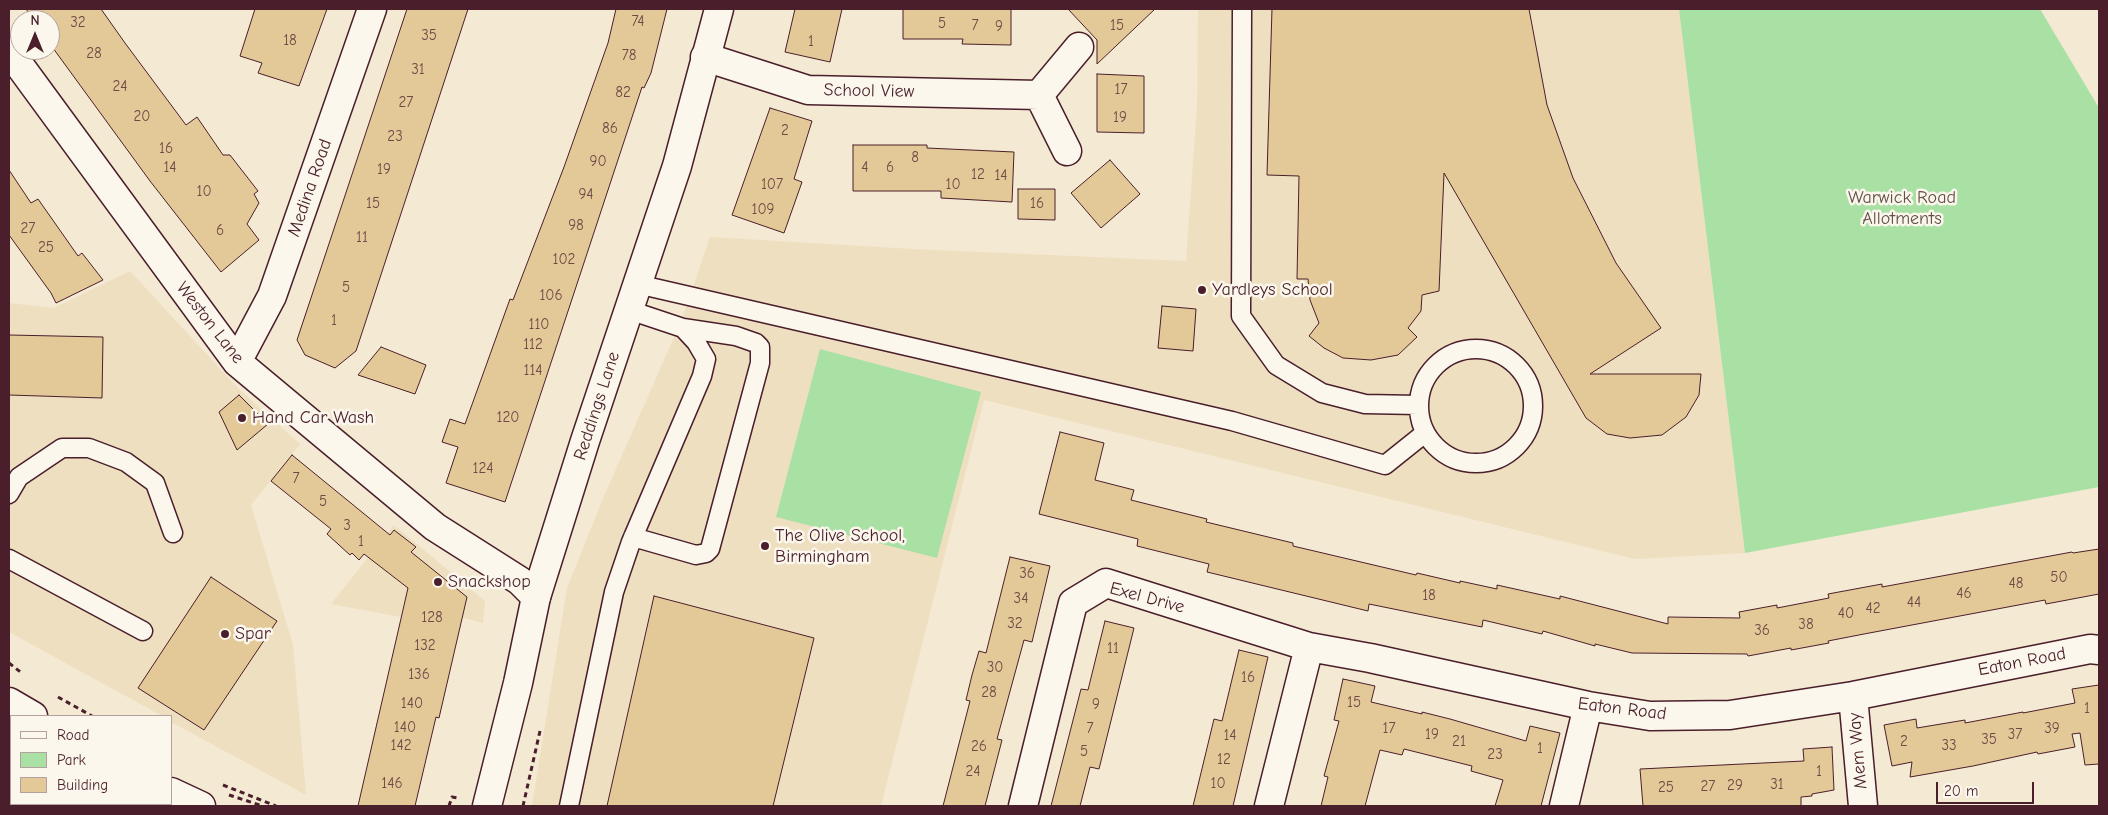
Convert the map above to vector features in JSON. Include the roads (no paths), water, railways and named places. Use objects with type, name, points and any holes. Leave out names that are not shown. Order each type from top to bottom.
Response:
[{"type":"street","name":"Medina Road","points":[[237,362],[272,296],[372,9]]},
{"type":"street","name":"Reddings Lane","points":[[487,806],[518,683],[536,597],[585,441],[677,166],[719,9]]},
{"type":"street","points":[[1067,151],[1039,95],[1079,47]]},
{"type":"street","name":"Weston Lane","points":[[9,51],[237,362],[434,528],[520,580],[536,597]]},
{"type":"street","name":"School View","points":[[706,57],[808,90],[1039,95]]},
{"type":"street","name":"Exel Drive","points":[[1023,806],[1073,603],[1106,583],[1309,647]]},
{"type":"street","points":[[1269,806],[1309,647]]},
{"type":"street","name":"Eaton Road","points":[[1309,647],[1379,660],[1588,706],[1650,716],[1730,715],[1853,696],[2090,649],[2099,650]]},
{"type":"street","name":"Mem Way","points":[[1853,696],[1863,806]]},
{"type":"street","points":[[9,702],[31,715]]},
{"type":"street","points":[[1564,806],[1588,706]]},
{"type":"street","points":[[172,792],[201,806]]},
{"type":"lane","points":[[1242,9],[1241,316],[1276,365],[1322,393],[1365,404],[1418,404]]},
{"type":"lane","points":[[637,284],[1232,421],[1385,465],[1425,433]]},
{"type":"lane","points":[[629,310],[683,328],[736,336],[756,343],[760,347],[760,363],[710,549],[706,554],[696,554],[633,537]]},
{"type":"lane","points":[[569,806],[614,592],[633,537],[703,371],[706,358],[696,342],[683,328]]},
{"type":"lane","points":[[1485,349],[1503,356],[1519,368],[1529,384],[1534,403],[1531,422],[1522,440],[1509,454],[1491,462],[1472,464],[1453,459],[1436,448],[1425,433],[1419,419],[1418,404],[1422,386],[1432,369],[1447,356],[1465,350],[1485,349]]},
{"type":"lane","points":[[9,494],[14,474],[62,448],[89,448],[126,462],[155,483],[173,533]]},
{"type":"lane","points":[[9,559],[143,631]]},
{"type":"place","name":"Yardleys School","points":[[1202,290]]},
{"type":"place","name":"Hand Car Wash","points":[[242,418]]},
{"type":"place","name":"The Olive School, Birmingham","points":[[765,546]]},
{"type":"place","name":"Snackshop","points":[[438,582]]},
{"type":"place","name":"Spar","points":[[225,634]]},
{"type":"park label","name":"Warwick Road Allotments","points":[[1902,208]]}]
